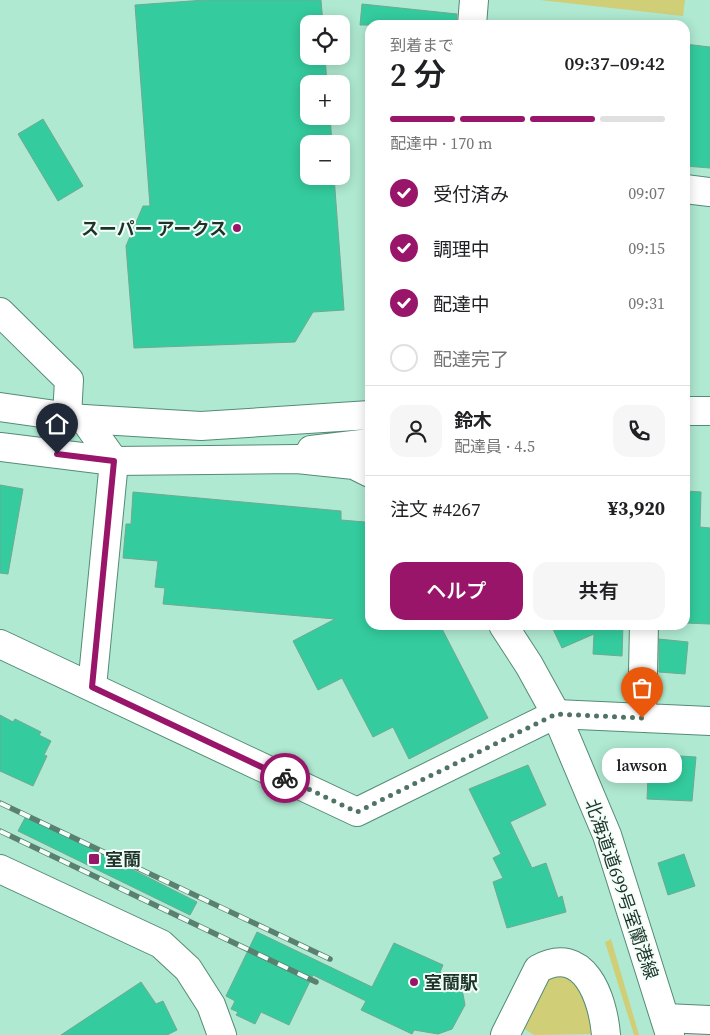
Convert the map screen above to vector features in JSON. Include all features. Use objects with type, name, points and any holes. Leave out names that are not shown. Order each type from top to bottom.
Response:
[{"type":"street","points":[[472,20],[474,0]]},
{"type":"street","points":[[690,190],[710,192]]},
{"type":"street","points":[[0,312],[69,380],[75,418],[114,461],[92,687]]},
{"type":"street","points":[[0,407],[75,418],[201,426],[365,415]]},
{"type":"street","points":[[690,411],[710,411]]},
{"type":"street","points":[[297,459],[312,449],[365,444]]},
{"type":"street","points":[[0,447],[114,461],[297,459],[354,465],[365,470]]},
{"type":"street","name":"北海道道699号室蘭港線","points":[[493,630],[498,639],[529,665]]},
{"type":"street","name":"北海道道699号室蘭港線","points":[[506,630],[529,665],[556,714],[608,835],[668,1026]]},
{"type":"street","name":"北海道道699号室蘭港線","points":[[526,630],[529,665]]},
{"type":"street","points":[[642,718],[644,630]]},
{"type":"street","points":[[0,644],[357,812],[556,714],[710,721]]},
{"type":"street","points":[[0,869],[161,944],[188,969],[211,1005],[222,1035]]},
{"type":"street","points":[[505,1035],[538,969],[556,961],[567,962],[578,967],[592,982],[606,1035]]},
{"type":"street","points":[[668,1026],[710,1020]]},
{"type":"shaded area","points":[[540,0],[685,0],[683,16]]},
{"type":"shaded area","points":[[611,939],[639,1035],[634,1035],[605,942]]},
{"type":"shaded area","points":[[551,973],[581,981],[594,1029],[591,1034],[534,1035],[523,1028]]},
{"type":"building","points":[[205,0],[321,0],[322,15],[300,15],[300,65],[326,65],[326,75],[300,75],[300,125],[331,125],[331,135],[300,135],[300,185],[335,185],[344,310],[313,312],[295,342],[134,348],[126,246],[143,206],[150,206],[135,5]]},
{"type":"building","points":[[362,4],[457,14],[456,20],[365,20],[365,25],[360,25]]},
{"type":"building","points":[[690,45],[710,47],[710,168],[690,166]]},
{"type":"building","points":[[43,119],[83,186],[58,201],[18,134]]},
{"type":"building","points":[[0,485],[23,489],[8,574],[0,573]]},
{"type":"building","points":[[690,491],[701,492],[700,527],[710,528],[710,624],[690,623]]},
{"type":"building","points":[[133,492],[341,511],[341,520],[365,522],[365,630],[443,630],[488,718],[409,759],[393,727],[373,737],[342,678],[318,690],[293,641],[335,619],[163,604],[165,588],[155,587],[158,561],[123,558],[126,524],[131,524]]},
{"type":"building","points":[[553,630],[623,630],[622,656],[593,654],[594,634],[562,648]]},
{"type":"building","points":[[659,639],[688,642],[685,674],[659,672]]},
{"type":"building","points":[[0,715],[13,722],[15,719],[41,732],[39,735],[51,741],[44,755],[47,756],[33,786],[0,771]]},
{"type":"building","points":[[649,754],[696,757],[692,801],[647,799]]},
{"type":"building","points":[[528,765],[546,805],[510,822],[532,868],[546,863],[558,898],[562,896],[566,912],[507,928],[493,882],[503,878],[493,858],[501,854],[469,789]]},
{"type":"building","points":[[26,816],[197,902],[190,915],[18,831]]},
{"type":"building","points":[[684,854],[695,886],[668,895],[658,863]]},
{"type":"building","name":"室蘭駅","points":[[257,932],[372,987],[394,943],[443,965],[440,972],[458,985],[463,994],[465,1005],[452,1029],[438,1034],[414,1030],[412,1034],[361,1010],[366,1001],[313,975],[289,1025],[261,1012],[255,1024],[236,1015],[238,1012],[231,1009],[235,1001],[226,996]]},
{"type":"building","points":[[141,982],[156,1004],[163,1001],[177,1030],[167,1035],[61,1035]]},
{"type":"railway","points":[[0,803],[330,959]]},
{"type":"railway","points":[[0,831],[316,982]]},
{"type":"way so far","points":[[285,778],[357,812],[556,714],[642,718]]},
{"type":"place","name":"スーパー アークス","points":[[237,228]]},
{"type":"place","name":"lawson","points":[[642,718]]},
{"type":"place","name":"室蘭","points":[[94,859]]},
{"type":"place","name":"室蘭駅","points":[[414,982]]},
{"type":"route","points":[[57,454],[114,461],[92,687],[285,778]]}]
